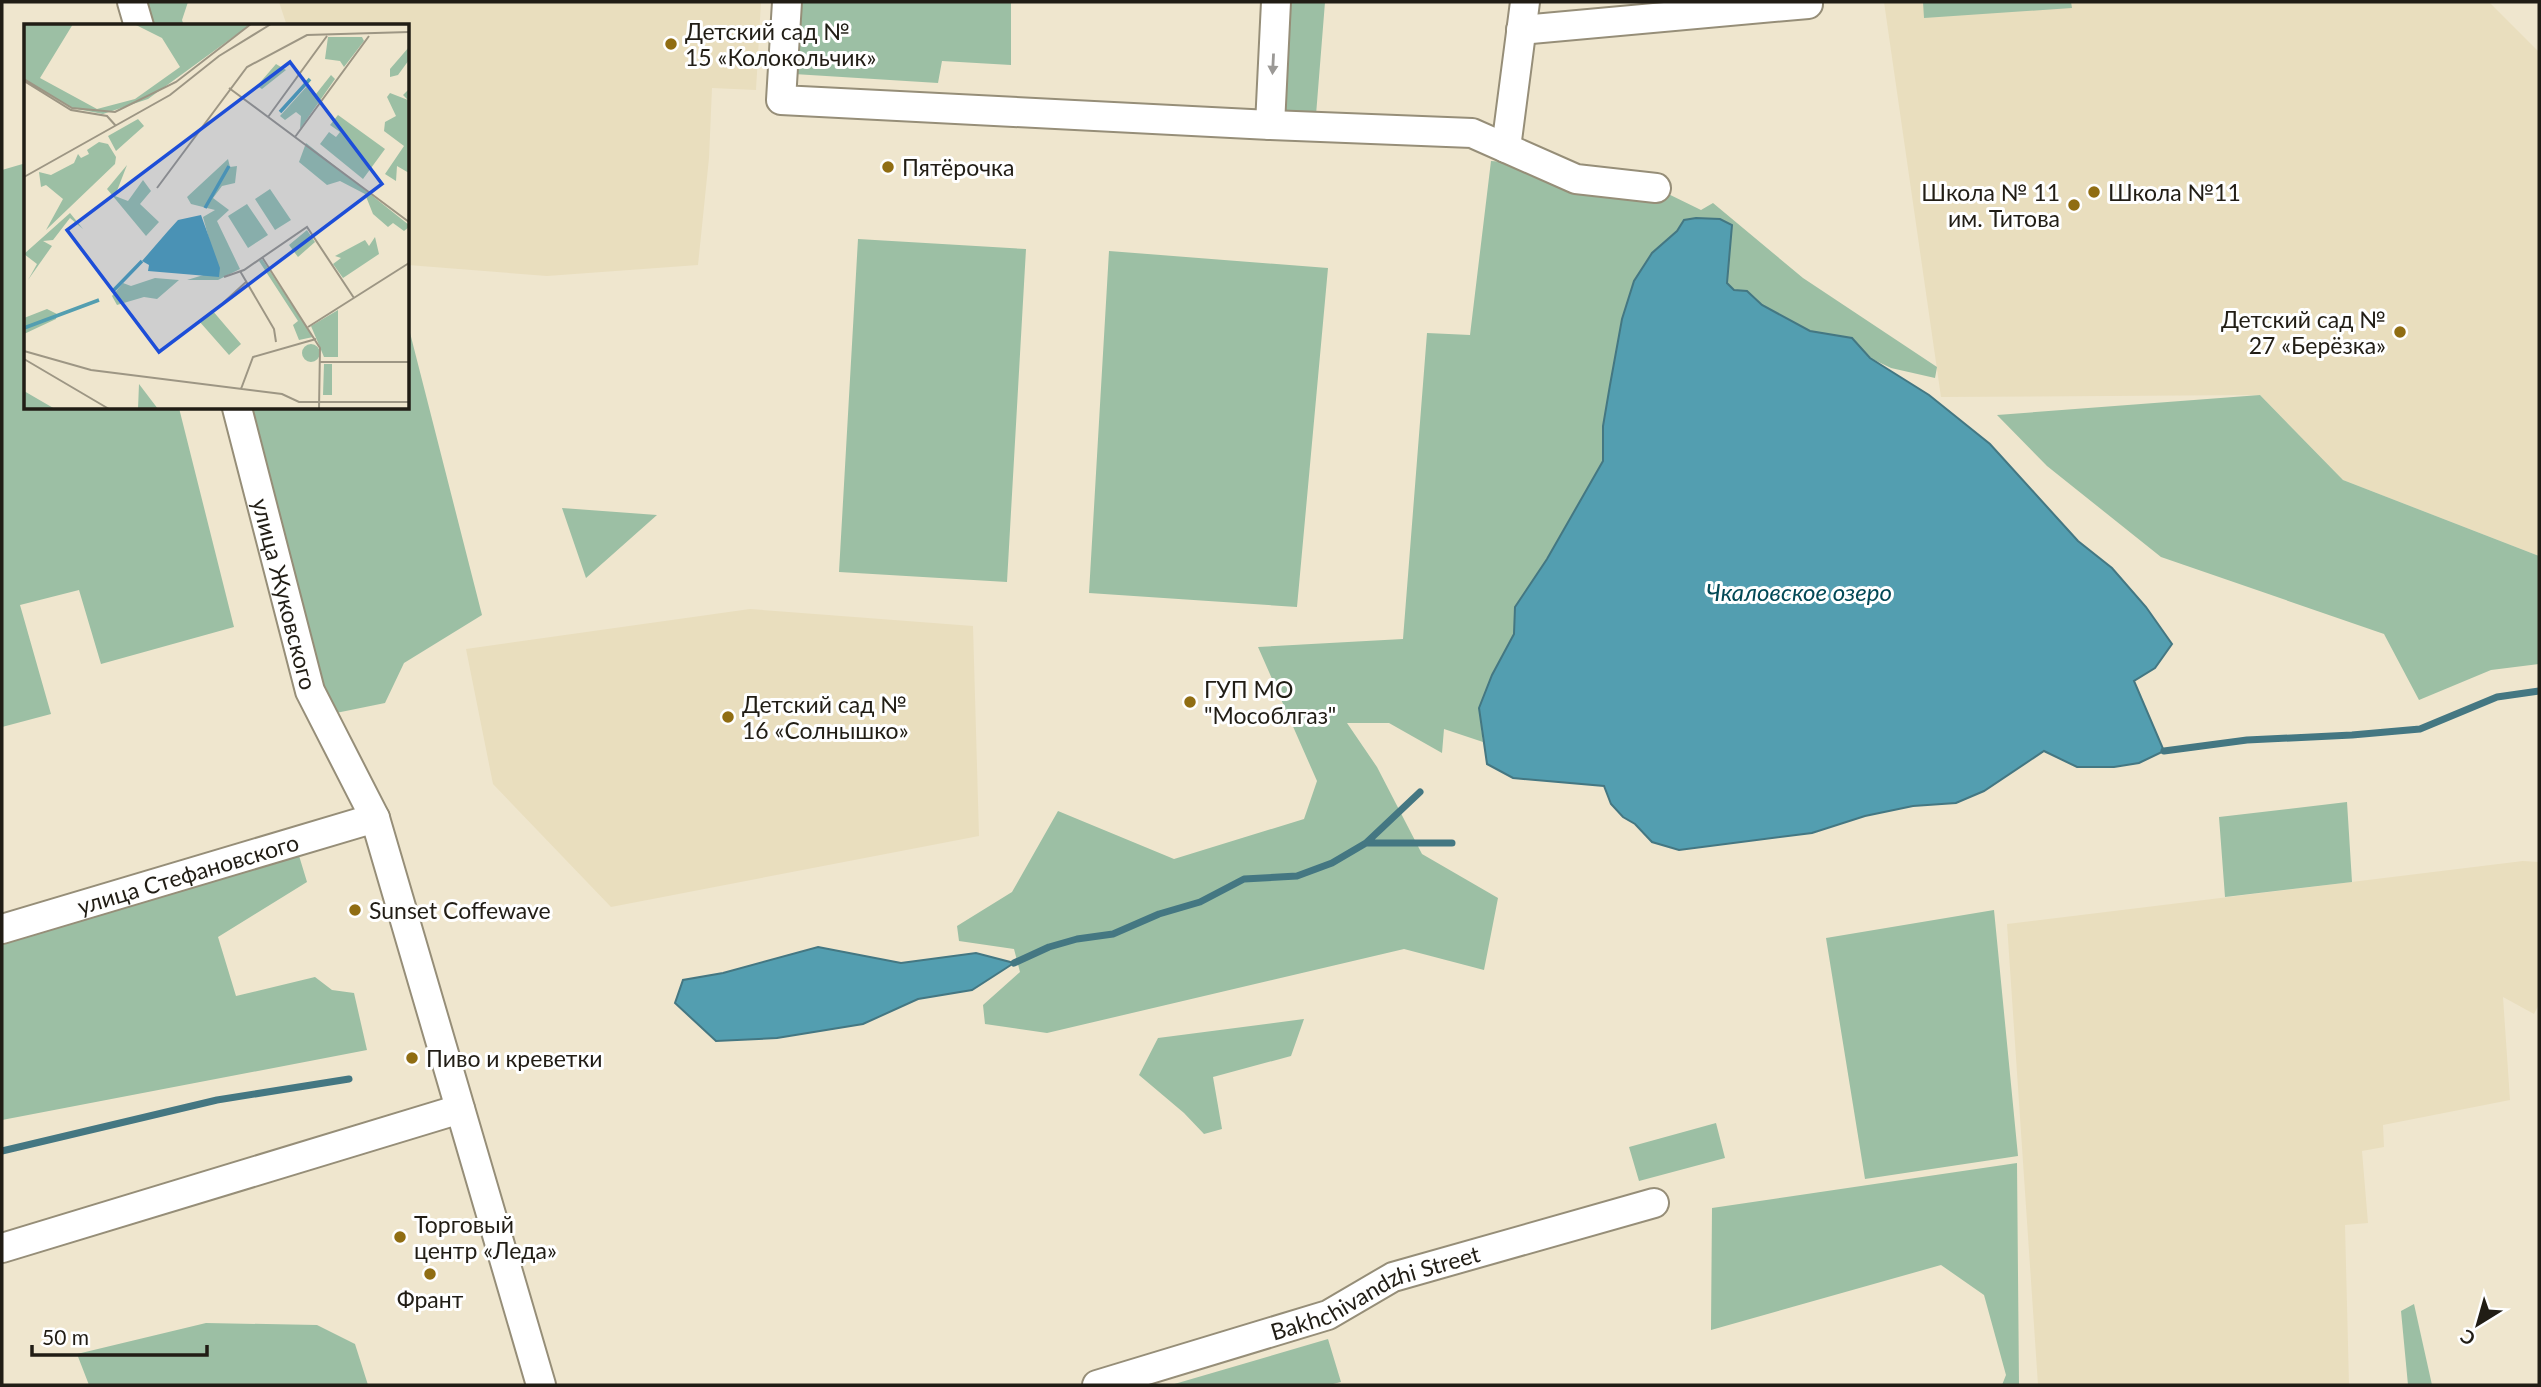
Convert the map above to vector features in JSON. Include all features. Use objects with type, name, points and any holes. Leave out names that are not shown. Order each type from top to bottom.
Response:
[{"type":"street","points":[[132,2],[138,24]]},
{"type":"street","points":[[787,2],[781,100],[1472,133],[1576,179],[1656,188]]},
{"type":"street","points":[[1270,125],[1276,2]]},
{"type":"street","points":[[1506,148],[1525,2]]},
{"type":"street","points":[[1521,30],[1808,4]]},
{"type":"street","name":"улица Жуковского","points":[[238,410],[310,691],[375,818],[541,1385]]},
{"type":"street","name":"улица Стефановского","points":[[2,929],[375,818]]},
{"type":"street","points":[[2,1248],[460,1109]]},
{"type":"street","name":"Bakhchivandzhi Street","points":[[1097,1385],[1328,1315],[1393,1277],[1654,1203]]},
{"type":"shaded area","points":[[279,2],[761,2],[756,90],[712,88],[709,158],[698,265],[547,276],[410,265],[410,24],[286,24]]},
{"type":"shaded area","points":[[1884,2],[2489,2],[2539,52],[2539,556],[2343,480],[2260,395],[1941,397]]},
{"type":"shaded area","name":"Детский сад № 16 «Солнышко»","points":[[750,609],[973,626],[979,836],[611,907],[493,784],[466,649]]},
{"type":"shaded area","points":[[2523,861],[2539,862],[2539,1004],[2534,1014],[2503,997],[2510,1100],[2383,1125],[2384,1147],[2362,1151],[2368,1223],[2345,1225],[2349,1385],[2038,1385],[2007,924]]},
{"type":"green space","points":[[141,2],[188,2],[182,20],[183,24],[146,24]]},
{"type":"green space","points":[[799,2],[1011,2],[1011,65],[942,61],[938,83],[794,74]]},
{"type":"green space","points":[[1288,2],[1325,2],[1316,115],[1282,113]]},
{"type":"green space","points":[[1923,2],[2071,2],[2072,8],[1924,18]]},
{"type":"green space","points":[[1491,161],[1547,165],[1656,188],[1701,210],[1713,203],[1803,278],[1937,367],[1935,378],[1891,368],[1870,358],[1852,338],[1810,331],[1762,305],[1747,291],[1734,290],[1727,283],[1732,225],[1720,219],[1684,220],[1677,231],[1652,253],[1622,319],[1603,426],[1603,461],[1547,559],[1515,607],[1514,634],[1492,675],[1479,708],[1483,742],[1444,729],[1442,753],[1389,723],[1347,723],[1377,767],[1422,854],[1498,898],[1484,970],[1404,949],[1047,1033],[985,1024],[983,1005],[1020,972],[1014,949],[959,941],[957,926],[1012,892],[1058,811],[1174,859],[1304,819],[1317,781],[1258,647],[1403,639],[1427,333],[1470,335]]},
{"type":"green space","points":[[24,164],[24,410],[180,410],[234,627],[101,664],[79,590],[20,605],[51,714],[2,727],[2,170]]},
{"type":"green space","points":[[858,239],[1026,249],[1007,582],[839,572]]},
{"type":"green space","points":[[1109,251],[1328,268],[1297,607],[1089,593]]},
{"type":"green space","points":[[410,333],[482,615],[404,663],[385,703],[331,714],[245,410],[410,410]]},
{"type":"green space","points":[[2260,395],[2343,480],[2539,556],[2539,664],[2491,670],[2419,700],[2384,634],[2161,557],[2047,466],[1997,415]]},
{"type":"green space","points":[[562,508],[657,515],[586,578]]},
{"type":"green space","points":[[2347,802],[2352,882],[2225,897],[2219,817]]},
{"type":"green space","points":[[297,849],[307,882],[218,937],[236,996],[315,977],[332,990],[354,993],[367,1050],[2,1120],[2,938]]},
{"type":"green space","points":[[1994,910],[2018,1156],[1865,1179],[1826,938]]},
{"type":"green space","points":[[1304,1019],[1291,1056],[1213,1077],[1222,1129],[1204,1134],[1184,1113],[1139,1075],[1158,1038]]},
{"type":"green space","points":[[1716,1123],[1725,1158],[1639,1181],[1629,1147]]},
{"type":"green space","points":[[2017,1163],[2019,1385],[2002,1385],[2006,1375],[1984,1295],[1941,1265],[1711,1330],[1712,1208]]},
{"type":"green space","points":[[2414,1304],[2432,1385],[2408,1385],[2401,1311]]},
{"type":"green space","points":[[206,1323],[317,1325],[355,1344],[368,1385],[89,1385],[77,1354]]},
{"type":"green space","points":[[1328,1339],[1341,1382],[1329,1385],[1171,1385]]},
{"type":"water","name":"Чкаловское озеро","points":[[1720,219],[1732,225],[1727,283],[1734,290],[1747,291],[1762,305],[1810,331],[1852,338],[1870,358],[1929,395],[1990,444],[2078,541],[2112,568],[2146,607],[2172,644],[2155,668],[2134,681],[2164,751],[2139,763],[2114,767],[2077,767],[2044,751],[1984,791],[1956,803],[1913,806],[1865,816],[1812,833],[1679,850],[1652,842],[1611,804],[1604,786],[1513,778],[1487,764],[1479,708],[1492,675],[1514,634],[1515,607],[1547,559],[1603,461],[1603,426],[1610,385],[1622,319],[1634,281],[1652,253],[1677,231],[1684,220]]},
{"type":"water","points":[[818,947],[901,963],[976,953],[1014,963],[972,990],[918,999],[863,1024],[777,1038],[716,1041],[675,1003],[683,980],[723,973]]},
{"type":"waterway","points":[[2164,751],[2247,740],[2420,729],[2497,697],[2539,691]]},
{"type":"waterway","points":[[1014,963],[1049,947],[1077,939],[1113,934],[1159,914],[1200,902],[1244,879],[1297,876],[1332,863],[1366,843],[1420,792]]},
{"type":"waterway","points":[[1366,843],[1452,843]]},
{"type":"waterway","points":[[2,1151],[217,1100],[349,1079]]},
{"type":"place","name":"Детский сад № 15 «Колокольчик»","points":[[671,44]]},
{"type":"place","name":"Пятёрочка","points":[[888,167]]},
{"type":"place","name":"Школа №11","points":[[2094,192]]},
{"type":"place","name":"Школа № 11 им. Титова","points":[[2074,205]]},
{"type":"place","name":"Детский сад № 27 «Берёзка»","points":[[2400,332]]},
{"type":"place","name":"ГУП МО \"Мособлгаз\"","points":[[1190,702]]},
{"type":"place","name":"Детский сад № 16 «Солнышко»","points":[[728,717]]},
{"type":"place","name":"Sunset Coffewave","points":[[355,910]]},
{"type":"place","name":"Пиво и креветки","points":[[412,1058]]},
{"type":"place","name":"Торговый центр «Леда»","points":[[400,1237]]},
{"type":"place","name":"Франт","points":[[430,1274]]}]
